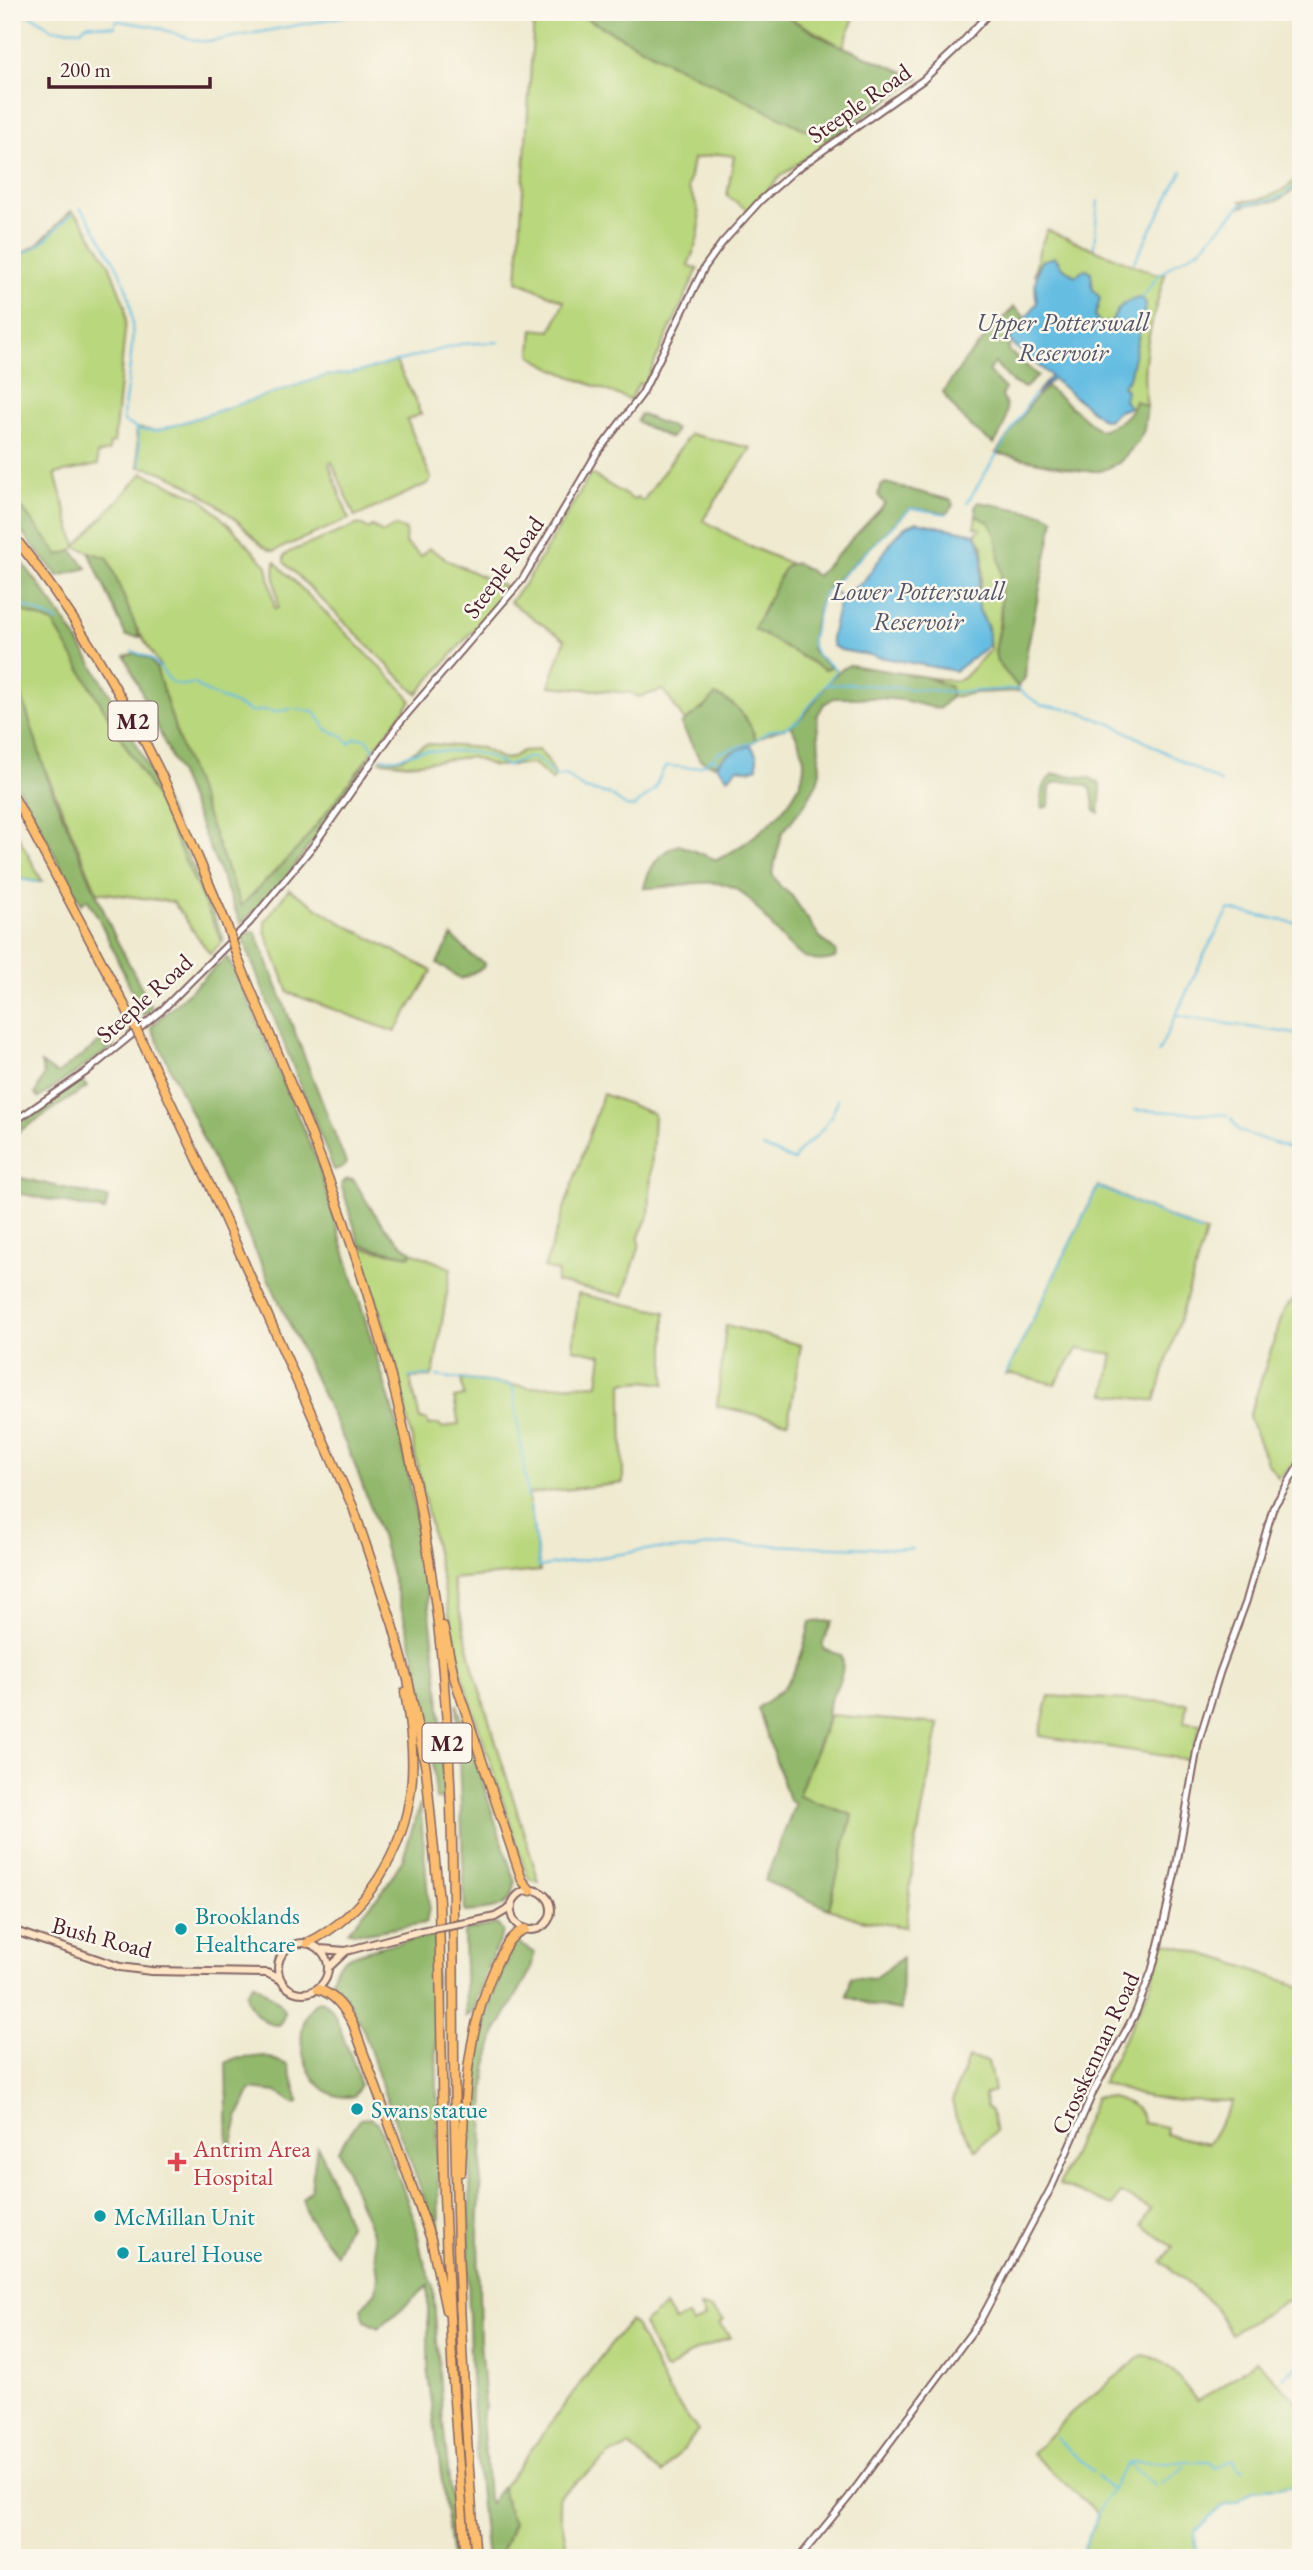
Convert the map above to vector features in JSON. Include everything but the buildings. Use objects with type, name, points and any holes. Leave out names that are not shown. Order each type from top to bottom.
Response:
[{"type":"highway","name":"M2","points":[[12,534],[60,601],[127,709],[170,794],[226,923],[238,959],[313,1142],[364,1282],[402,1419],[431,1572],[450,1774],[457,2226],[464,2396],[476,2558]]},
{"type":"highway","name":"M2","points":[[12,793],[125,1006],[210,1186],[343,1483],[365,1537],[408,1681],[426,1769],[435,1851],[441,1969],[444,2196],[466,2558]]},
{"type":"highway","points":[[431,1572],[455,1680],[522,1880],[531,1891]]},
{"type":"highway","points":[[307,1943],[323,1935],[367,1895],[390,1858],[404,1824],[411,1786],[412,1759],[406,1698],[393,1625]]},
{"type":"highway","points":[[457,2226],[464,2101],[472,2038],[485,1993],[506,1944],[514,1934],[525,1929]]},
{"type":"highway","points":[[318,1989],[327,1992],[341,2003],[353,2024],[431,2239],[451,2329]]},
{"type":"main road","points":[[320,1949],[327,1960],[328,1968],[323,1983],[318,1989],[300,1993],[292,1991],[281,1980],[278,1965],[280,1957],[290,1946],[307,1943],[320,1949],[346,1951],[421,1931],[495,1917],[512,1907],[519,1895],[531,1891],[548,1899],[551,1915],[538,1929],[525,1929],[516,1922],[495,1917]]},
{"type":"main road","points":[[512,1907],[516,1922]]},
{"type":"main road","name":"Bush Road","points":[[12,1930],[120,1967],[151,1971],[267,1973],[281,1980]]},
{"type":"main road","points":[[328,1968],[346,1951]]},
{"type":"main road","points":[[267,1973],[278,1965]]},
{"type":"street","name":"Steeple Road","points":[[12,1123],[86,1072],[161,1011],[250,922],[299,864],[345,804],[400,722],[522,580],[597,453],[642,394],[704,268],[722,243],[760,201],[794,171],[923,80],[990,12]]},
{"type":"street","name":"Crosskennan Road","points":[[799,2558],[849,2497],[980,2321],[1052,2186],[1094,2090],[1136,2012],[1153,1970],[1176,1868],[1198,1743],[1246,1602],[1273,1508],[1301,1462]]},
{"type":"green space","points":[[581,12],[778,12],[829,41],[919,78],[829,141],[668,62],[580,15]]},
{"type":"green space","points":[[778,12],[856,12],[843,47]]},
{"type":"green space","points":[[580,15],[668,62],[829,141],[782,175],[748,210],[727,196],[734,156],[719,154],[693,159],[688,188],[694,198],[700,226],[688,265],[698,269],[644,385],[639,383],[630,400],[548,366],[531,354],[533,329],[551,331],[564,301],[517,281],[534,18]]},
{"type":"green space","points":[[1301,176],[1301,185],[1277,201],[1241,207],[1244,204],[1241,201],[1274,194]]},
{"type":"green space","points":[[71,211],[81,219],[109,264],[125,306],[126,320],[114,443],[110,443],[109,451],[97,454],[98,465],[55,474],[76,546],[143,473],[202,499],[267,566],[275,609],[278,608],[275,562],[411,701],[299,848],[241,906],[183,754],[156,668],[160,666],[90,552],[76,547],[59,555],[12,496],[12,259],[38,244]]},
{"type":"green space","points":[[1047,230],[1153,273],[1165,274],[1146,356],[1144,373],[1147,406],[1135,401],[1133,407],[1130,407],[1123,401],[1126,390],[1122,386],[1129,378],[1145,304],[1112,321],[1100,324],[1095,316],[1100,298],[1093,290],[1086,269],[1075,276],[1061,266],[1058,260],[1041,261],[1034,275]]},
{"type":"green space","points":[[1014,307],[1025,317],[1009,341],[1009,351],[1038,376],[1025,388],[1013,383],[995,363],[988,371],[1005,389],[1002,396],[1006,420],[994,444],[966,421],[943,392],[967,358]]},
{"type":"green space","points":[[396,362],[421,414],[407,420],[431,478],[429,483],[355,517],[332,462],[329,464],[349,519],[274,551],[260,544],[240,523],[193,488],[166,474],[139,467],[136,428],[157,431],[325,376],[358,372]]},
{"type":"green space","points":[[1047,387],[1099,430],[1121,420],[1130,412],[1135,401],[1147,406],[1144,430],[1137,443],[1119,463],[1101,471],[1082,471],[996,453],[1034,399]]},
{"type":"green space","points":[[640,414],[676,429],[672,437],[639,423],[637,421]]},
{"type":"green space","points":[[690,434],[751,448],[703,520],[749,546],[789,563],[754,629],[825,670],[831,666],[837,670],[801,718],[756,740],[707,705],[685,721],[663,690],[638,697],[631,693],[549,686],[565,640],[510,602],[527,581],[591,474],[634,500],[637,497],[643,501]]},
{"type":"green space","points":[[885,483],[951,500],[953,505],[947,513],[911,508],[827,589],[821,601],[812,638],[813,651],[831,666],[825,670],[754,629],[783,570],[796,564],[817,576],[885,504],[878,495]]},
{"type":"green space","points":[[12,496],[59,555],[72,551],[87,568],[58,576],[12,520]]},
{"type":"green space","points":[[978,502],[1045,514],[1054,519],[1027,650],[1025,678],[1018,687],[997,662],[995,652],[1001,620],[1001,573],[996,535],[989,522],[976,516],[975,506]]},
{"type":"green space","points":[[976,516],[990,523],[996,534],[1002,586],[995,652],[1020,691],[951,697],[951,687],[926,677],[957,681],[990,650],[988,627],[979,610],[983,546],[975,534],[981,529],[974,527]]},
{"type":"green space","points":[[359,524],[368,529],[373,526],[382,533],[395,526],[406,530],[405,543],[421,556],[429,548],[451,562],[510,589],[417,694],[284,562],[284,556],[289,552]]},
{"type":"green space","points":[[12,550],[78,640],[133,737],[180,837],[224,940],[222,942],[156,797],[53,623],[12,607]]},
{"type":"green space","points":[[89,552],[108,558],[140,637],[126,636]]},
{"type":"green space","points":[[12,607],[53,622],[156,797],[222,942],[210,954],[173,902],[97,892],[44,767],[19,697],[12,673]]},
{"type":"green space","points":[[135,653],[150,659],[156,668],[179,741],[241,906],[298,848],[370,757],[342,802],[281,884],[241,924],[182,781],[125,656]]},
{"type":"green space","points":[[12,664],[49,783],[114,935],[152,1008],[143,1015],[99,919],[87,899],[81,904],[12,775]]},
{"type":"green space","points":[[850,665],[926,677],[951,687],[951,697],[939,709],[902,700],[834,698],[824,704],[817,716],[820,771],[817,783],[807,801],[782,833],[772,874],[780,886],[792,896],[819,936],[836,952],[835,958],[818,961],[804,957],[779,935],[743,894],[730,886],[699,883],[644,888],[648,874],[666,851],[679,845],[717,860],[745,843],[774,820],[796,791],[802,776],[803,756],[791,725],[807,712],[832,677]]},
{"type":"green space","points":[[715,695],[741,712],[756,740],[714,765],[700,760],[681,724],[707,705]]},
{"type":"green space","points":[[429,744],[482,748],[502,759],[511,758],[522,751],[538,750],[547,759],[555,776],[552,781],[534,764],[494,766],[471,757],[408,764],[380,761],[382,758],[404,757]]},
{"type":"green space","points":[[1054,774],[1090,778],[1099,783],[1099,813],[1095,811],[1091,788],[1068,782],[1054,783],[1050,788],[1049,806],[1043,808],[1043,789]]},
{"type":"green space","points":[[12,825],[42,881],[12,878]]},
{"type":"green space","points":[[289,889],[338,921],[432,971],[395,1032],[289,993],[265,931],[265,921]]},
{"type":"green space","points":[[252,931],[256,933],[346,1163],[343,1167],[334,1170],[242,937]]},
{"type":"green space","points":[[452,936],[471,955],[485,964],[484,967],[461,979],[437,963]]},
{"type":"green space","points":[[227,957],[317,1161],[401,1437],[422,1547],[439,1691],[445,1800],[436,1799],[429,1715],[416,1660],[381,1536],[353,1460],[151,1027]]},
{"type":"green space","points":[[109,1032],[114,1046],[39,1098],[35,1094],[44,1075],[41,1063],[57,1074],[100,1042]]},
{"type":"green space","points":[[81,1080],[87,1087],[12,1136],[12,1129]]},
{"type":"green space","points":[[603,1094],[654,1114],[649,1215],[639,1236],[639,1248],[623,1296],[556,1282],[558,1272],[544,1268]]},
{"type":"green space","points":[[12,1176],[108,1198],[105,1211],[12,1192]]},
{"type":"green space","points":[[347,1179],[354,1180],[386,1228],[412,1252],[410,1256],[360,1245],[341,1184]]},
{"type":"green space","points":[[1098,1186],[1206,1233],[1155,1401],[1105,1394],[1113,1354],[1078,1348],[1055,1384],[1006,1375]]},
{"type":"green space","points":[[361,1248],[410,1256],[412,1252],[451,1268],[434,1370],[431,1377],[410,1378],[420,1419],[427,1420],[428,1425],[439,1424],[442,1428],[459,1424],[454,1398],[464,1396],[461,1379],[529,1387],[598,1384],[602,1355],[573,1349],[578,1294],[665,1312],[665,1384],[644,1381],[622,1383],[623,1483],[528,1494],[540,1571],[452,1579],[474,1671],[539,1882],[529,1879],[523,1863],[463,1678],[397,1370]]},
{"type":"green space","points":[[1301,1292],[1301,1456],[1278,1478],[1267,1462],[1249,1417],[1284,1310]]},
{"type":"green space","points":[[726,1325],[801,1345],[788,1422],[717,1406]]},
{"type":"green space","points":[[832,1621],[823,1649],[841,1655],[842,1672],[798,1796],[852,1815],[829,1909],[765,1881],[795,1804],[789,1800],[758,1708],[778,1693],[792,1675],[810,1622]]},
{"type":"green space","points":[[1049,1696],[1187,1703],[1184,1722],[1201,1724],[1190,1760],[1039,1736]]},
{"type":"green space","points":[[457,1704],[515,1882],[509,1899],[498,1908],[465,1912]]},
{"type":"green space","points":[[830,1715],[939,1724],[914,1854],[906,1927],[860,1920],[829,1909],[852,1815],[798,1796]]},
{"type":"green space","points":[[420,1804],[429,1908],[426,1923],[365,1933],[348,1931],[386,1887],[403,1858]]},
{"type":"green space","points":[[497,1924],[503,1932],[489,1963],[473,2012],[466,2017],[464,1933]]},
{"type":"green space","points":[[435,1936],[439,2245],[364,2031],[348,2002],[330,1986],[337,1967],[344,1960],[383,1946]]},
{"type":"green space","points":[[515,1941],[534,1953],[531,1970],[495,2034],[486,2069],[478,2235],[480,2341],[485,2407],[482,2414],[488,2499],[490,2503],[502,2487],[513,2523],[502,2550],[503,2558],[487,2558],[477,2468],[469,2332],[471,2119],[475,2073],[486,2022]]},
{"type":"green space","points":[[1163,1942],[1301,1987],[1301,2292],[1231,2334],[1214,2306],[1162,2261],[1173,2247],[1142,2225],[1151,2209],[1120,2193],[1113,2206],[1059,2185],[1096,2097],[1126,2102],[1138,2110],[1143,2123],[1167,2127],[1166,2134],[1208,2144],[1233,2101],[1168,2100],[1139,2095],[1102,2083],[1148,1991]]},
{"type":"green space","points":[[902,1958],[901,2010],[872,2005],[847,1996],[851,1977],[873,1979]]},
{"type":"green space","points":[[253,1983],[279,2002],[285,2013],[280,2025],[263,2020],[250,2005],[246,1994]]},
{"type":"green space","points":[[318,2001],[326,2003],[332,2009],[358,2074],[360,2086],[354,2096],[337,2096],[323,2089],[305,2061],[303,2027],[308,2012]]},
{"type":"green space","points":[[265,2056],[288,2065],[299,2101],[296,2104],[276,2092],[251,2089],[228,2150],[226,2063],[233,2059]]},
{"type":"green space","points":[[968,2058],[988,2061],[994,2091],[985,2094],[986,2107],[991,2112],[996,2131],[976,2150],[956,2118],[952,2101]]},
{"type":"green space","points":[[371,2118],[378,2123],[415,2221],[422,2256],[433,2286],[457,2558],[452,2558],[428,2375],[428,2286],[379,2328],[365,2321],[361,2309],[376,2291],[378,2277],[373,2235],[338,2150],[360,2119]]},
{"type":"green space","points":[[317,2147],[349,2225],[336,2254],[309,2219],[302,2199],[311,2188]]},
{"type":"green space","points":[[665,2306],[674,2321],[688,2316],[693,2324],[705,2317],[700,2307],[709,2308],[724,2320],[719,2324],[731,2337],[697,2350],[667,2370],[664,2369],[643,2324]]},
{"type":"green space","points":[[630,2321],[635,2325],[667,2389],[698,2431],[662,2474],[629,2446],[610,2455],[559,2496],[569,2558],[503,2558],[502,2550],[513,2523],[502,2487]]},
{"type":"green space","points":[[1143,2355],[1167,2366],[1197,2401],[1256,2360],[1301,2405],[1301,2486],[1253,2490],[1238,2502],[1223,2506],[1195,2532],[1196,2558],[1080,2558],[1099,2514],[1032,2454],[1072,2412]]},
{"type":"water","name":"Upper Potterswall Reservoir","points":[[1055,257],[1061,266],[1075,276],[1086,269],[1091,272],[1093,290],[1100,298],[1095,316],[1100,324],[1112,321],[1120,308],[1131,300],[1142,298],[1146,304],[1129,378],[1122,386],[1126,390],[1124,401],[1130,407],[1119,411],[1108,420],[1101,418],[1053,379],[1035,395],[1051,376],[1009,341],[1037,303],[1036,282],[1041,261]]},
{"type":"water","name":"Lower Potterswall Reservoir","points":[[917,522],[975,534],[980,544],[982,563],[978,599],[988,629],[988,646],[955,671],[841,650],[833,646],[831,638],[840,598],[829,587],[841,597],[863,582],[893,540],[905,527]]},
{"type":"water","points":[[751,745],[757,756],[757,767],[750,770],[738,768],[728,778],[717,766],[719,762],[731,753]]},
{"type":"waterway","points":[[22,12],[52,29],[82,30],[89,24],[115,27],[115,21],[120,21],[156,27],[197,41],[213,41],[346,16]]},
{"type":"waterway","points":[[1134,262],[1182,171]]},
{"type":"waterway","points":[[1142,298],[1158,276],[1200,249],[1241,205],[1282,196],[1301,182]]},
{"type":"waterway","points":[[1094,247],[1098,201]]},
{"type":"waterway","points":[[80,208],[112,257],[129,298],[132,348],[123,416],[124,422],[141,430],[157,431],[325,376],[358,372],[461,344],[498,342]]},
{"type":"waterway","points":[[12,261],[41,244],[73,213]]},
{"type":"waterway","points":[[967,503],[1034,394]]},
{"type":"waterway","points":[[137,428],[141,465]]},
{"type":"waterway","points":[[713,758],[717,753],[751,743],[769,731],[798,721],[837,670],[817,655],[811,642],[823,594],[911,508],[946,514]]},
{"type":"waterway","points":[[12,597],[57,621]]},
{"type":"waterway","points":[[132,651],[151,659],[170,681],[179,685],[195,683],[201,689],[252,712],[291,709]]},
{"type":"waterway","points":[[826,685],[851,684],[954,692],[1017,689],[1041,705],[1067,709]]},
{"type":"waterway","points":[[295,709],[314,711],[327,730],[341,735],[349,743],[356,738],[367,739],[376,752]]},
{"type":"waterway","points":[[1070,709],[1114,725],[1222,783]]},
{"type":"waterway","points":[[382,758],[397,758],[424,750],[465,751],[488,756],[506,766],[532,758],[556,777],[566,775],[584,789],[609,794],[626,806],[634,807],[654,790],[667,766],[691,768],[702,765],[711,758],[718,761]]},
{"type":"waterway","points":[[12,878],[38,882]]},
{"type":"waterway","points":[[1158,1053],[1206,951],[1229,910],[1301,924]]},
{"type":"waterway","points":[[1177,1016],[1301,1035]]},
{"type":"waterway","points":[[763,1147],[794,1161],[801,1149],[827,1123],[838,1099]]},
{"type":"waterway","points":[[1135,1110],[1227,1115]]},
{"type":"waterway","points":[[1231,1118],[1239,1131],[1301,1152]]},
{"type":"waterway","points":[[1006,1374],[1098,1187],[1200,1231]]},
{"type":"waterway","points":[[410,1377],[431,1376]]},
{"type":"waterway","points":[[437,1376],[513,1386],[528,1500]]},
{"type":"waterway","points":[[530,1505],[539,1567],[652,1549],[689,1549],[723,1544],[912,1549]]},
{"type":"waterway","points":[[1283,2378],[1301,2362]]},
{"type":"waterway","points":[[1056,2438],[1093,2472]]},
{"type":"waterway","points":[[1128,2462],[1210,2462],[1216,2468],[1232,2459],[1239,2469],[1243,2470]]},
{"type":"waterway","points":[[1080,2558],[1102,2505],[1127,2463]]},
{"type":"waterway","points":[[1128,2463],[1155,2486]]},
{"type":"waterway","points":[[1161,2484],[1186,2466]]},
{"type":"waterway","points":[[1097,2476],[1111,2489]]},
{"type":"waterway","points":[[1196,2558],[1195,2532],[1223,2506],[1238,2502],[1253,2490],[1301,2486]]},
{"type":"waterway","points":[[1286,2558],[1301,2544]]},
{"type":"place","name":"Brooklands Healthcare","points":[[181,1929]]},
{"type":"place","name":"Swans statue","points":[[357,2109]]},
{"type":"place","name":"Antrim Area Hospital","points":[[177,2162]]},
{"type":"place","name":"McMillan Unit","points":[[100,2216]]},
{"type":"place","name":"Laurel House","points":[[123,2253]]}]
